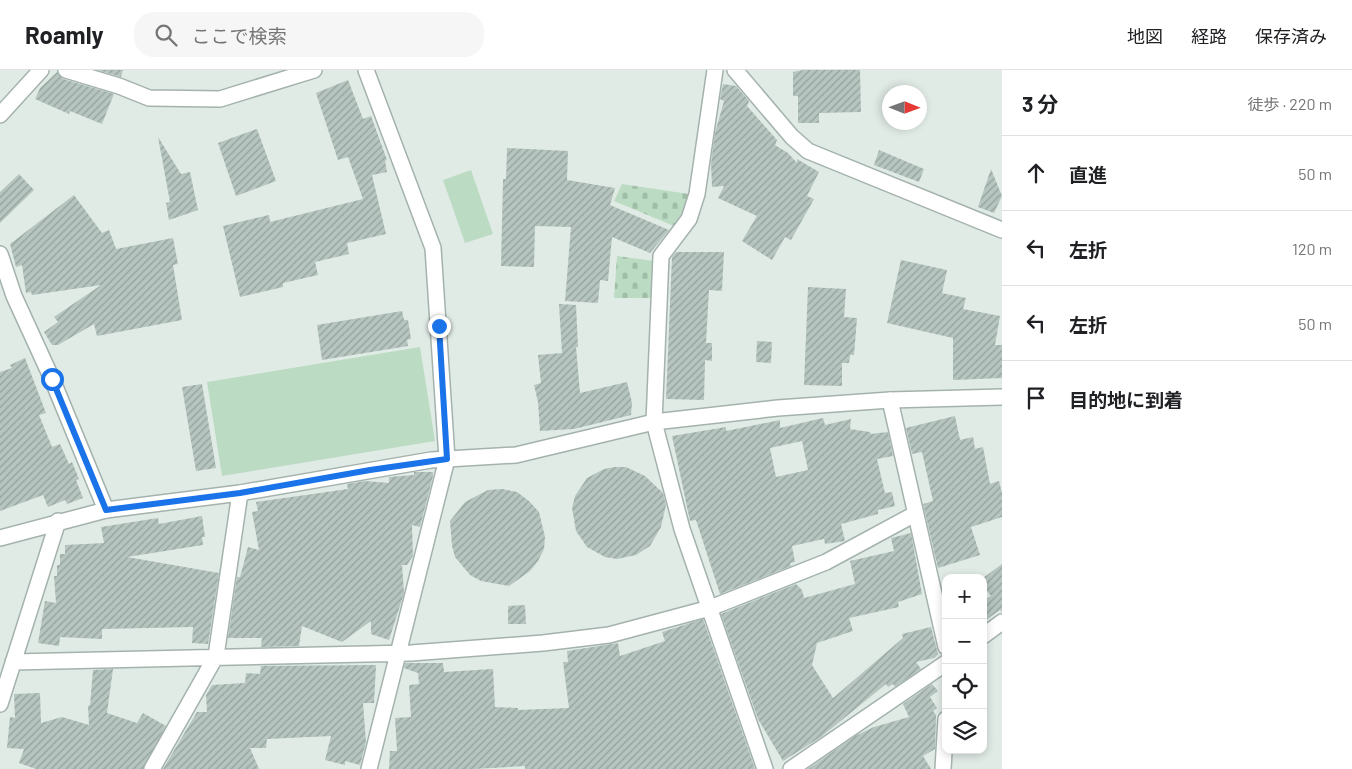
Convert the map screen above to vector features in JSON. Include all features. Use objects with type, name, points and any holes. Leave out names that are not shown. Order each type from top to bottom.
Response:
[{"type":"street","points":[[0,115],[41,70]]},
{"type":"street","points":[[66,70],[119,86],[149,98],[220,99],[314,70]]},
{"type":"street","points":[[366,70],[433,248],[447,459],[368,769]]},
{"type":"street","points":[[715,70],[697,194],[689,219],[661,256],[654,422],[682,529],[765,769]]},
{"type":"street","points":[[735,70],[792,137],[808,151],[1002,230]]},
{"type":"street","points":[[0,254],[14,296],[52,379],[106,510]]},
{"type":"street","points":[[0,538],[58,521],[106,510],[240,493],[370,470],[447,459],[516,455],[654,422],[778,408],[890,400],[1002,397]]},
{"type":"street","points":[[890,400],[942,629]]},
{"type":"street","points":[[152,769],[216,656],[240,493]]},
{"type":"street","points":[[13,662],[399,653],[543,643],[609,635],[710,608],[826,562],[916,514]]},
{"type":"street","points":[[0,704],[58,521]]},
{"type":"street","points":[[987,633],[1002,622]]},
{"type":"street","points":[[791,769],[945,664]]},
{"type":"street","points":[[943,769],[944,754]]},
{"type":"green space","points":[[471,170],[493,234],[465,243],[443,180]]},
{"type":"green space","points":[[622,184],[689,194],[684,210],[674,226],[614,201]]},
{"type":"green space","points":[[617,256],[654,261],[651,298],[614,298]]},
{"type":"green space","points":[[420,347],[435,441],[222,476],[207,382]]},
{"type":"building","points":[[98,70],[123,70],[121,77]]},
{"type":"building","points":[[803,70],[860,70],[861,112],[819,113],[819,123],[798,123],[798,96],[793,96],[793,72]]},
{"type":"building","points":[[57,72],[63,79],[114,94],[102,124],[70,111],[69,114],[35,99],[40,88]]},
{"type":"building","points":[[348,80],[363,119],[371,116],[387,160],[385,161],[387,172],[372,175],[386,234],[347,243],[349,254],[315,262],[318,275],[283,283],[283,287],[240,297],[223,226],[269,215],[270,222],[363,199],[348,157],[338,160],[316,93]]},
{"type":"building","points":[[723,84],[736,86],[749,101],[747,106],[777,140],[775,145],[788,153],[797,163],[797,159],[819,172],[807,196],[814,199],[791,240],[785,237],[772,260],[742,241],[757,216],[718,198],[724,186],[712,187],[711,164],[715,133],[724,101],[720,99]]},
{"type":"building","points":[[257,129],[276,181],[236,196],[218,143]]},
{"type":"building","points":[[158,137],[181,174],[190,172],[198,210],[169,220],[166,203],[170,202]]},
{"type":"building","points":[[507,148],[568,151],[567,180],[615,188],[610,205],[669,230],[650,253],[612,237],[608,281],[600,280],[598,303],[565,301],[571,227],[535,226],[534,267],[501,266],[503,179],[506,179]]},
{"type":"building","points":[[879,150],[924,169],[919,182],[874,165]]},
{"type":"building","points":[[991,169],[1002,196],[994,213],[978,207]]},
{"type":"building","points":[[19,174],[34,190],[0,223],[0,192]]},
{"type":"building","points":[[74,195],[102,233],[109,230],[116,249],[173,238],[178,264],[173,265],[182,320],[97,336],[94,324],[58,345],[52,345],[44,332],[58,322],[54,317],[101,285],[32,295],[31,292],[26,293],[22,265],[16,267],[10,244]]},
{"type":"building","points":[[676,252],[724,252],[722,291],[709,290],[706,343],[712,343],[712,361],[705,360],[704,400],[666,399],[672,257]]},
{"type":"building","points":[[901,260],[947,270],[942,293],[966,298],[963,309],[1000,316],[995,345],[1002,345],[1002,378],[953,380],[953,338],[887,323]]},
{"type":"building","points":[[808,287],[846,289],[844,317],[857,318],[854,355],[850,355],[849,363],[842,363],[842,386],[804,385]]},
{"type":"building","points":[[559,304],[576,305],[578,347],[576,347],[580,393],[627,382],[632,403],[631,415],[574,429],[540,431],[538,402],[534,385],[541,383],[538,355],[562,353]]},
{"type":"building","points":[[402,311],[404,320],[408,320],[411,339],[407,340],[408,346],[322,360],[317,325]]},
{"type":"building","points":[[757,341],[772,342],[771,363],[756,362]]},
{"type":"building","points":[[25,358],[46,413],[39,415],[52,447],[60,444],[69,464],[72,462],[79,479],[76,480],[83,498],[67,504],[65,500],[48,507],[43,495],[0,511],[0,372],[12,368],[10,365]]},
{"type":"building","points":[[202,384],[216,468],[196,471],[182,387]]},
{"type":"building","points":[[955,416],[960,440],[973,437],[975,449],[983,447],[990,484],[999,481],[1002,493],[1002,517],[971,527],[980,555],[938,568],[923,504],[933,501],[922,452],[912,454],[906,428]]},
{"type":"building","points":[[823,418],[825,425],[851,419],[850,429],[870,432],[871,434],[888,432],[893,456],[877,459],[885,493],[892,492],[895,506],[878,510],[878,514],[841,524],[845,541],[825,544],[824,539],[792,546],[795,562],[790,563],[791,566],[720,594],[696,520],[690,521],[672,436],[726,427],[726,431],[780,420],[780,428]],"holes":[[[802,441],[808,470],[776,477],[770,448]]]},
{"type":"building","points":[[626,467],[645,476],[663,493],[666,505],[661,527],[650,546],[636,555],[617,559],[605,557],[587,547],[576,531],[572,508],[575,496],[587,478],[604,469]]},
{"type":"building","points":[[414,472],[433,472],[433,476],[420,527],[412,525],[413,556],[407,565],[402,565],[404,593],[389,640],[371,634],[371,621],[342,642],[302,626],[299,646],[261,647],[262,638],[228,638],[237,577],[240,577],[248,547],[259,550],[252,512],[258,511],[256,502],[348,489],[347,484],[365,481],[389,483],[389,477],[414,475]]},
{"type":"building","points":[[502,489],[517,492],[539,512],[545,537],[544,549],[538,561],[530,571],[509,586],[481,581],[470,575],[455,557],[450,521],[465,502],[488,490]]},
{"type":"building","points":[[202,516],[205,537],[202,537],[203,545],[127,557],[219,573],[208,644],[192,643],[193,627],[102,629],[102,639],[60,637],[59,646],[38,643],[45,601],[56,603],[54,576],[57,576],[57,565],[60,565],[60,554],[65,554],[65,545],[104,543],[101,527],[158,518],[159,524]]},
{"type":"building","points":[[911,533],[922,594],[898,602],[899,607],[849,618],[853,631],[817,643],[812,665],[833,698],[903,638],[902,634],[931,627],[938,654],[934,658],[916,662],[921,669],[895,687],[893,684],[888,687],[886,684],[821,737],[783,761],[758,719],[721,614],[796,584],[802,590],[804,598],[855,584],[850,561],[894,551],[891,538]]},
{"type":"building","points":[[1002,564],[1002,612],[1000,610],[987,619],[987,598],[991,596],[987,591],[987,575]]},
{"type":"building","points":[[525,605],[526,624],[508,624],[508,606]]},
{"type":"building","points":[[703,619],[755,769],[525,769],[525,766],[474,769],[389,769],[390,751],[397,751],[395,718],[411,717],[409,685],[419,684],[418,673],[404,668],[405,663],[443,663],[444,672],[493,669],[495,707],[518,708],[518,710],[569,708],[563,662],[568,662],[567,651],[618,643],[620,656],[665,641],[662,632]]},
{"type":"building","points":[[376,665],[374,703],[363,703],[366,742],[360,765],[345,761],[345,765],[325,760],[331,736],[267,739],[266,748],[250,748],[259,769],[163,769],[197,712],[207,712],[206,695],[212,685],[245,683],[246,673],[260,674],[261,666]]},
{"type":"building","points":[[113,669],[107,713],[137,723],[143,713],[166,726],[143,769],[36,769],[19,763],[24,749],[7,748],[10,717],[15,718],[14,694],[40,693],[41,723],[62,717],[89,725],[88,706],[90,705],[93,670]]},
{"type":"building","points":[[932,684],[938,691],[930,697],[937,708],[933,711],[936,715],[935,749],[923,756],[931,769],[808,769],[855,736],[874,727],[909,717],[903,704]]},
{"type":"route","points":[[52,379],[106,510],[240,493],[370,470],[447,459],[439,326]]}]
